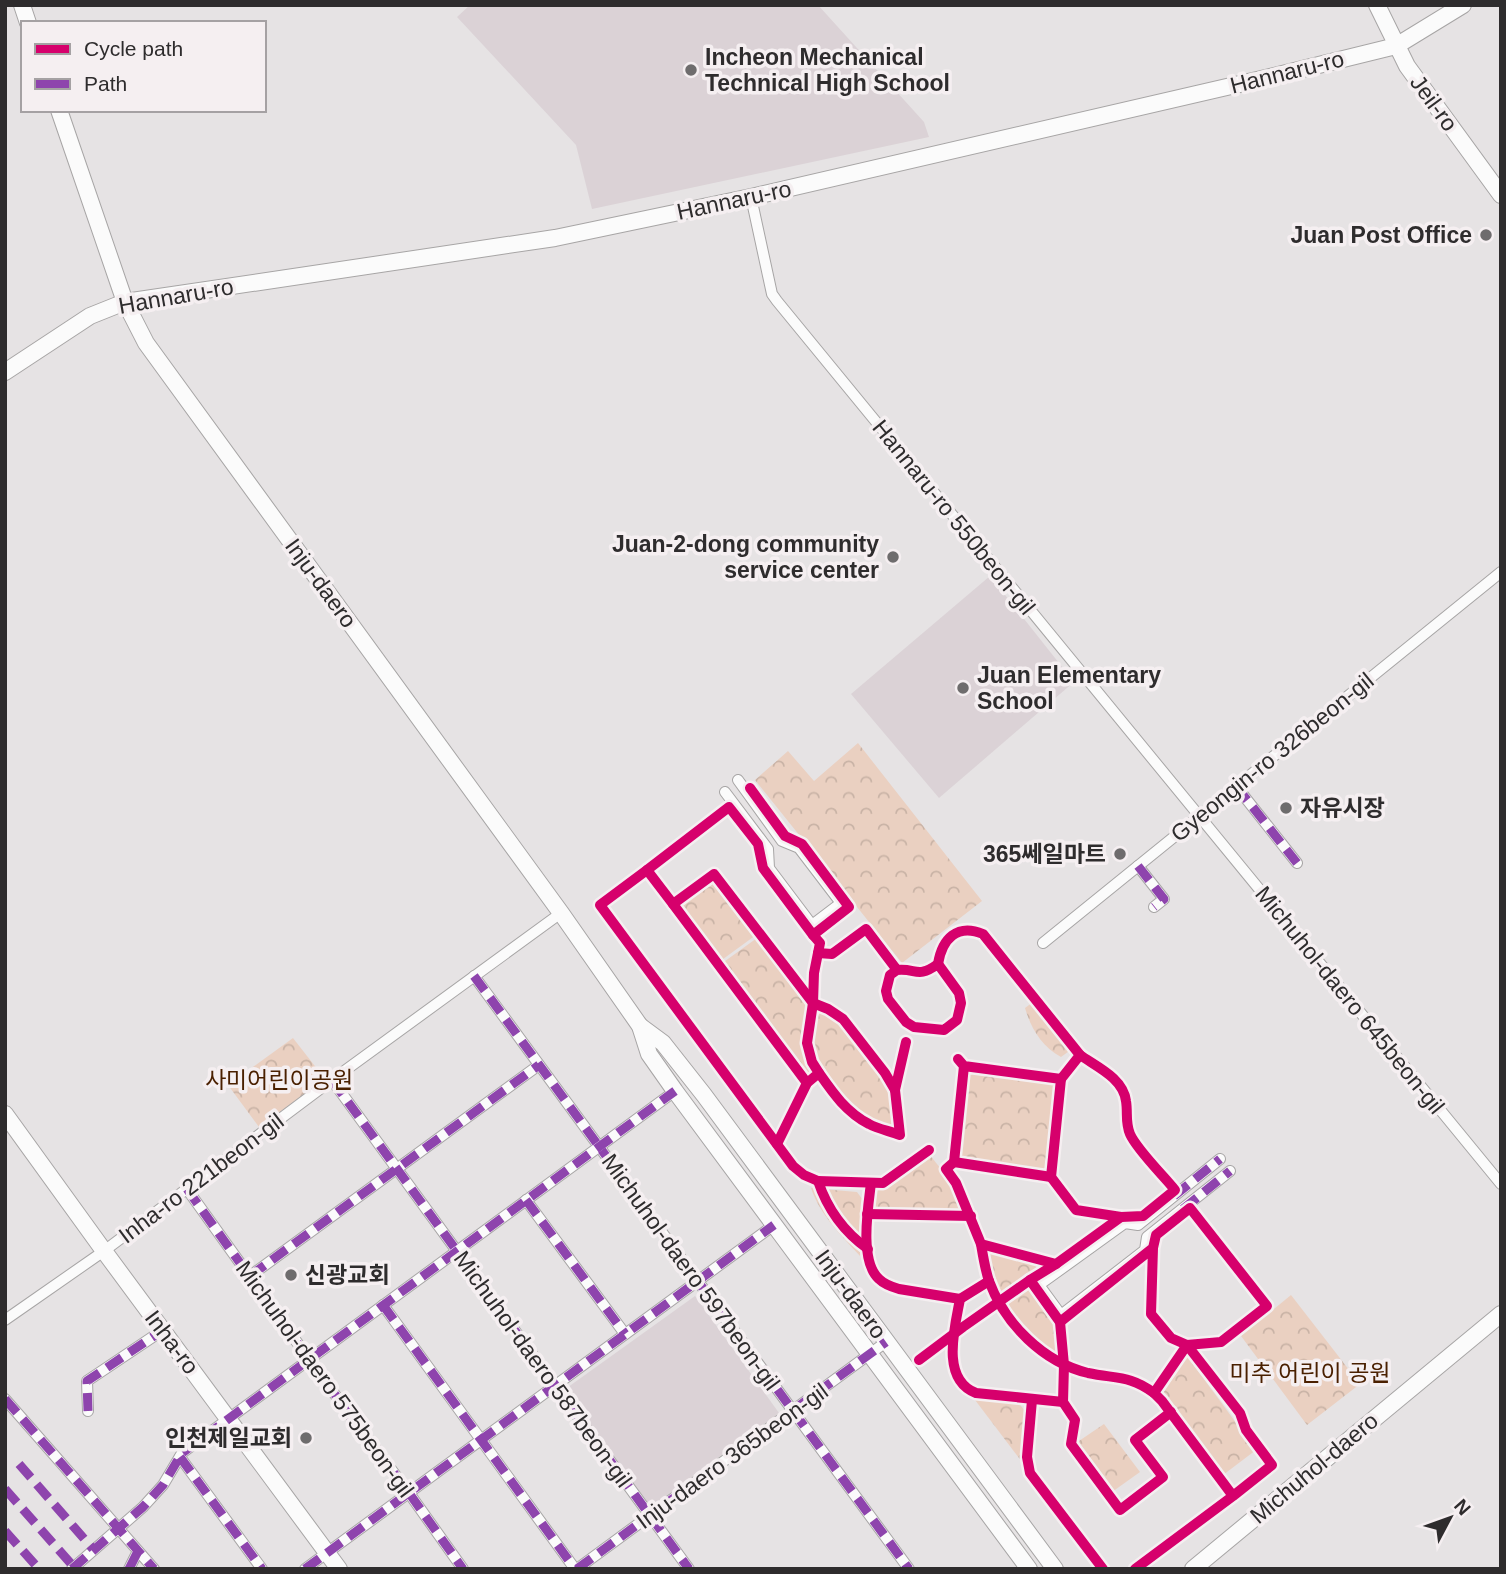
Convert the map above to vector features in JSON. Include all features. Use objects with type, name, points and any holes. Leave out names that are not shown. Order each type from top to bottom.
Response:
[{"type":"main road","name":"Jeil-ro","points":[[1377,5],[1406,66],[1501,195]]},
{"type":"main road","name":"Hannaru-ro","points":[[5,372],[90,316],[125,302],[555,238],[751,197],[1396,46],[1463,5]]},
{"type":"main road","name":"Inju-daero","points":[[60,112],[125,302],[146,343],[561,913],[640,1026],[649,1054],[675,1091],[1029,1569]]},
{"type":"main road","name":"Inju-daero","points":[[640,1026],[663,1043],[698,1087],[1055,1569]]},
{"type":"main road","name":"Inha-ro","points":[[5,1114],[339,1569]]},
{"type":"main road","name":"Michuhol-daero","points":[[1193,1569],[1501,1314]]},
{"type":"street","name":"Hannaru-ro 550beon-gil","points":[[751,197],[772,294],[777,301],[1199,816]]},
{"type":"street","name":"Gyeongin-ro 326beon-gil","points":[[1043,943],[1501,572]]},
{"type":"street","points":[[725,792],[768,849],[769,868],[812,925],[841,903],[799,848],[782,841],[738,780]]},
{"type":"street","points":[[1236,786],[1297,863]]},
{"type":"street","name":"Michuhol-daero 645beon-gil","points":[[1199,816],[1501,1184]]},
{"type":"street","points":[[1138,866],[1164,899],[1154,907]]},
{"type":"street","name":"Inha-ro 221beon-gil","points":[[5,1320],[104,1251],[561,913]]},
{"type":"street","name":"Michuhol-daero 597beon-gil","points":[[474,976],[909,1569]]},
{"type":"street","points":[[250,1276],[539,1065]]},
{"type":"street","name":"Michuhol-daero 587beon-gil","points":[[332,1080],[689,1569]]},
{"type":"street","points":[[72,1569],[144,1507],[163,1485],[182,1453],[675,1091]]},
{"type":"street","points":[[1220,1159],[1138,1225],[1125,1223],[1039,1285],[1061,1315],[1145,1250],[1147,1237],[1230,1171]]},
{"type":"street","name":"Michuhol-daero 575beon-gil","points":[[187,1189],[463,1569]]},
{"type":"street","points":[[526,1200],[625,1334]]},
{"type":"street","points":[[305,1569],[774,1225]]},
{"type":"street","points":[[383,1306],[576,1569]]},
{"type":"street","points":[[88,1411],[87,1381],[163,1330]]},
{"type":"street","name":"Inju-daero 365beon-gil","points":[[576,1569],[886,1342]]},
{"type":"street","points":[[5,1399],[154,1569]]},
{"type":"street","points":[[180,1457],[262,1569]]},
{"type":"street","points":[[129,1569],[138,1551]]},
{"type":"shaded area","name":"Incheon Mechanical Technical High School","points":[[470,5],[818,5],[924,122],[929,137],[592,209],[576,145],[457,17]]},
{"type":"shaded area","name":"Juan Elementary School","points":[[990,576],[1074,682],[939,798],[851,694]]},
{"type":"shaded area","points":[[695,1296],[779,1413],[651,1507],[564,1390]]},
{"type":"green space","points":[[858,743],[982,901],[902,963],[755,780],[788,751],[814,781]]},
{"type":"green space","points":[[713,879],[756,935],[719,962],[677,904]]},
{"type":"green space","points":[[757,938],[809,1006],[805,1040],[815,1073],[807,1079],[721,964]]},
{"type":"green space","points":[[1033,1002],[1072,1049],[1061,1057],[1042,1042],[1030,1023],[1025,1008]]},
{"type":"green space","points":[[816,1009],[841,1023],[882,1074],[892,1092],[897,1131],[875,1123],[850,1107],[822,1073],[813,1046]]},
{"type":"green space","name":"사미어린이공원","points":[[293,1038],[325,1079],[259,1127],[228,1085]]},
{"type":"green space","points":[[969,1071],[1058,1082],[1049,1172],[958,1159]]},
{"type":"green space","points":[[929,1154],[953,1184],[965,1210],[872,1210],[873,1192]]},
{"type":"green space","points":[[811,1188],[857,1192],[863,1200],[860,1256],[825,1216]]},
{"type":"green space","points":[[984,1246],[1033,1263],[1039,1270],[1001,1298],[990,1273]]},
{"type":"green space","points":[[1029,1284],[1058,1323],[1061,1360],[1028,1336],[1004,1304]]},
{"type":"green space","name":"미추 어린이 공원","points":[[1291,1295],[1360,1384],[1307,1425],[1241,1336]]},
{"type":"green space","points":[[1187,1356],[1256,1450],[1223,1475],[1163,1393]]},
{"type":"green space","points":[[972,1396],[1018,1402],[1028,1415],[1022,1462]]},
{"type":"green space","points":[[1104,1424],[1140,1472],[1112,1492],[1076,1443]]},
{"type":"marked path","points":[[1236,786],[1297,863]]},
{"type":"marked path","points":[[1138,866],[1164,899],[1154,907]]},
{"type":"marked path","points":[[474,976],[909,1569]]},
{"type":"marked path","points":[[250,1276],[539,1065]]},
{"type":"marked path","points":[[332,1080],[689,1569]]},
{"type":"marked path","points":[[72,1569],[143,1507],[163,1485],[182,1453],[675,1091]]},
{"type":"marked path","points":[[1174,1196],[1220,1159]]},
{"type":"marked path","points":[[1183,1209],[1230,1171]]},
{"type":"marked path","points":[[187,1189],[463,1569]]},
{"type":"marked path","points":[[526,1200],[625,1334]]},
{"type":"marked path","points":[[305,1569],[774,1225]]},
{"type":"marked path","points":[[383,1305],[575,1569]]},
{"type":"marked path","points":[[88,1411],[87,1381],[163,1330]]},
{"type":"marked path","points":[[577,1569],[886,1342]]},
{"type":"marked path","points":[[5,1399],[154,1569]]},
{"type":"marked path","points":[[180,1457],[262,1569]]},
{"type":"marked path","points":[[19,1464],[93,1549]]},
{"type":"marked path","points":[[5,1489],[74,1567]]},
{"type":"marked path","points":[[5,1531],[39,1569]]},
{"type":"marked path","points":[[129,1569],[138,1551]]},
{"type":"cycle path","points":[[750,788],[785,836],[802,844],[849,907],[813,935],[820,943],[807,1043],[812,1062],[819,1073],[807,1083],[777,1144]]},
{"type":"cycle path","points":[[647,870],[729,807],[758,844],[763,868],[813,935]]},
{"type":"cycle path","points":[[673,904],[647,870],[600,905],[793,1166],[818,1181]]},
{"type":"cycle path","points":[[807,1083],[673,904],[714,874],[813,1003],[843,1019],[895,1090],[906,1042]]},
{"type":"cycle path","points":[[818,953],[832,954],[866,929],[897,970],[921,972],[938,964],[959,993],[961,1003],[957,1020],[944,1030],[914,1027],[906,1022],[888,999],[886,991],[890,975],[897,970]]},
{"type":"cycle path","points":[[938,964],[943,947],[952,936],[966,931],[983,934],[1080,1055],[1061,1079]]},
{"type":"cycle path","points":[[1051,1177],[1076,1210],[1121,1217],[1143,1216],[1175,1190],[1133,1140],[1128,1125],[1126,1101],[1120,1086],[1108,1074],[1080,1055]]},
{"type":"cycle path","points":[[958,1059],[964,1066],[1061,1079],[1051,1177],[954,1162],[964,1066]]},
{"type":"cycle path","points":[[819,1073],[853,1114],[873,1126],[900,1135],[895,1090]]},
{"type":"cycle path","points":[[868,1249],[837,1219],[818,1181],[883,1183],[929,1150]]},
{"type":"cycle path","points":[[954,1162],[946,1169],[956,1183],[981,1244],[1056,1264],[1121,1217]]},
{"type":"cycle path","points":[[871,1183],[867,1247],[873,1271],[879,1279],[899,1289],[960,1299]]},
{"type":"cycle path","points":[[1060,1322],[1153,1248],[1156,1235],[1190,1208],[1267,1306],[1221,1342],[1187,1345],[1171,1338],[1151,1314],[1153,1248]]},
{"type":"cycle path","points":[[867,1214],[971,1216]]},
{"type":"cycle path","points":[[981,1244],[996,1297],[1015,1326],[1028,1339],[1071,1368],[1130,1380],[1154,1393]]},
{"type":"cycle path","points":[[1056,1264],[1030,1280],[1060,1322],[1064,1365],[1063,1402],[1075,1420],[1071,1444],[1120,1510],[1163,1477],[1135,1440],[1171,1412]]},
{"type":"cycle path","points":[[919,1360],[1030,1280]]},
{"type":"cycle path","points":[[989,1281],[960,1299],[953,1337],[954,1364],[958,1376],[965,1386],[976,1393],[1063,1402]]},
{"type":"cycle path","points":[[1135,1569],[1233,1496],[1154,1393],[1187,1345],[1240,1413],[1246,1430],[1272,1465],[1233,1496]]},
{"type":"cycle path","points":[[1032,1400],[1027,1457],[1030,1473],[1103,1569]]},
{"type":"place","name":"Incheon Mechanical Technical High School","points":[[691,70]]},
{"type":"place","name":"Juan Post Office","points":[[1486,235]]},
{"type":"place","name":"Juan-2-dong community service center","points":[[893,557]]},
{"type":"place","name":"Juan Elementary School","points":[[963,688]]},
{"type":"place","name":"자유시장","points":[[1286,808]]},
{"type":"place","name":"365쎄일마트","points":[[1120,854]]},
{"type":"place","name":"신광교회","points":[[291,1275]]},
{"type":"place","name":"인천제일교회","points":[[306,1438]]}]
